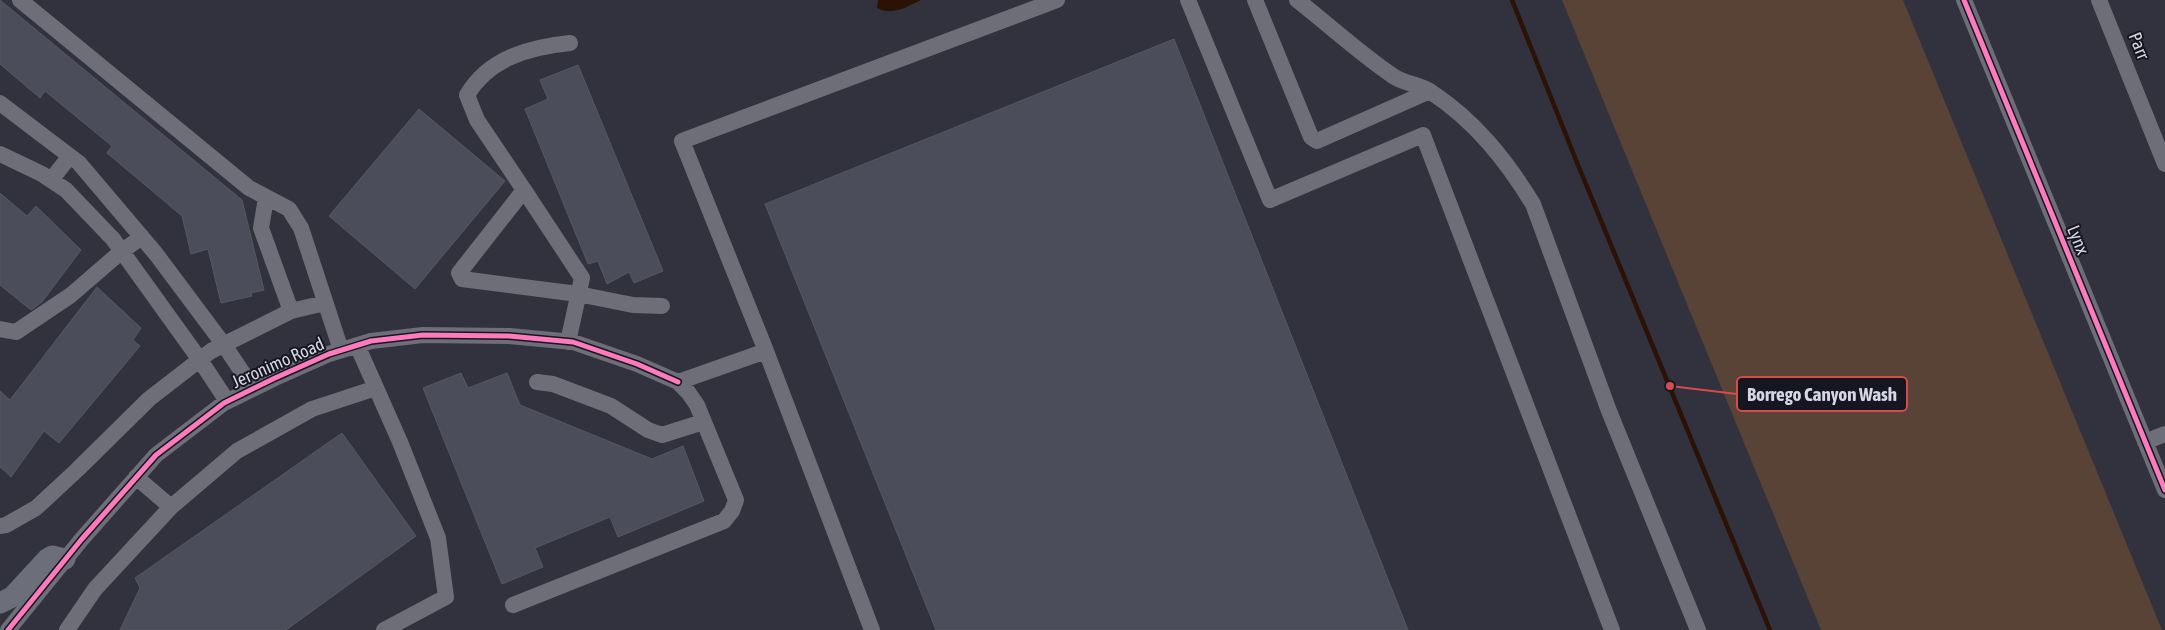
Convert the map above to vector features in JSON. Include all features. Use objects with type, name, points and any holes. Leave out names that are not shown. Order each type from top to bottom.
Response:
[{"type":"main road","points":[[0,603],[12,597],[47,559],[52,556],[65,559]]},
{"type":"street","points":[[20,0],[249,188],[288,209],[301,228],[341,350]]},
{"type":"street","points":[[872,630],[766,351],[682,141],[1057,0]]},
{"type":"street","points":[[1188,0],[1270,200],[1423,135],[1612,630]]},
{"type":"street","points":[[1255,0],[1311,138],[1317,141],[1430,91]]},
{"type":"street","points":[[1297,0],[1394,77],[1430,91],[1466,118],[1516,176],[1533,204],[1609,411],[1698,630]]},
{"type":"street","name":"Lynx","points":[[1964,0],[2165,490]]},
{"type":"street","name":"Parr","points":[[2104,2],[2165,164]]},
{"type":"street","points":[[568,342],[582,278],[477,120],[467,94],[476,80],[511,56],[544,45],[570,43]]},
{"type":"street","points":[[0,103],[79,163],[142,237],[224,345],[253,388]]},
{"type":"street","points":[[0,154],[52,180],[66,190],[122,250],[200,360],[226,402]]},
{"type":"street","points":[[52,180],[70,156]]},
{"type":"street","points":[[524,190],[469,258],[459,273],[462,279],[579,294],[633,305],[662,306]]},
{"type":"street","points":[[266,198],[262,228],[291,311]]},
{"type":"street","points":[[0,329],[16,332],[71,295],[122,250],[142,237]]},
{"type":"street","points":[[0,526],[6,525],[36,508],[78,470],[149,399],[200,360],[224,345],[291,311],[325,303]]},
{"type":"street","name":"Jeronimo Road","points":[[8,630],[65,559],[156,455],[226,402],[253,388],[341,350],[372,341],[422,335],[509,336],[568,342],[637,364],[678,382]]},
{"type":"street","points":[[357,345],[400,442],[438,538],[446,597],[384,630]]},
{"type":"street","points":[[513,606],[724,521],[732,511],[736,500],[704,422],[688,392],[678,382],[766,351]]},
{"type":"street","points":[[537,382],[553,384],[611,406],[648,430],[662,434],[704,422]]},
{"type":"street","points":[[67,630],[95,590],[171,507],[237,451],[312,409],[376,388]]},
{"type":"street","points":[[2145,442],[2165,434]]},
{"type":"street","points":[[136,477],[171,507]]},
{"type":"shaded area","points":[[878,0],[921,0],[905,8],[889,11],[877,8]]},
{"type":"shaded area","points":[[1562,0],[1903,0],[2162,630],[1821,630]]},
{"type":"building","points":[[0,0],[242,200],[264,290],[251,293],[252,296],[221,303],[208,249],[191,254],[182,216],[107,153],[112,146],[45,91],[40,98],[0,64]]},
{"type":"building","points":[[1174,39],[1408,630],[936,630],[765,204]]},
{"type":"building","points":[[578,65],[663,271],[634,283],[629,272],[607,284],[598,261],[588,264],[525,109],[548,99],[540,80]]},
{"type":"building","points":[[419,109],[505,181],[415,289],[329,216]]},
{"type":"building","points":[[0,193],[27,216],[36,206],[81,250],[42,302],[31,310],[0,285]]},
{"type":"building","points":[[97,287],[141,328],[133,340],[140,346],[59,443],[44,431],[11,477],[0,467],[0,391],[10,400]]},
{"type":"building","points":[[461,373],[468,388],[507,373],[520,405],[652,459],[683,446],[704,501],[618,537],[610,517],[535,548],[543,567],[502,584],[423,388]]},
{"type":"building","points":[[342,433],[416,536],[286,630],[120,630],[140,588],[135,578]]},
{"type":"waterway","points":[[1512,0],[1770,630]]},
{"type":"cycle path","points":[[1964,0],[2165,490]]},
{"type":"cycle path","points":[[8,630],[81,540],[156,455],[224,403],[329,354],[371,341],[423,335],[509,336],[573,342],[637,364],[678,382]]},
{"type":"place","name":"Borrego Canyon Wash","points":[[1670,386]]}]
